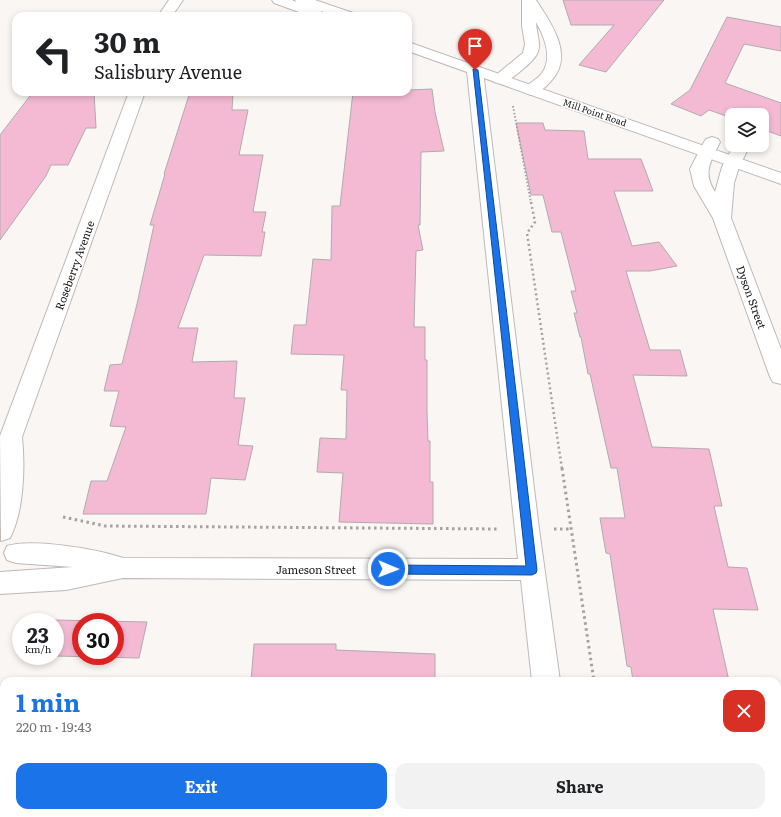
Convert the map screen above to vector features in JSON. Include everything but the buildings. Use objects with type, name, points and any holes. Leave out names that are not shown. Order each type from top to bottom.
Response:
[{"type":"street","points":[[163,0],[164,12]]},
{"type":"street","points":[[168,12],[176,0]]},
{"type":"street","points":[[279,0],[313,12]]},
{"type":"street","points":[[302,0],[336,12]]},
{"type":"street","points":[[504,75],[530,54],[532,44],[529,26],[528,0]]},
{"type":"street","points":[[528,0],[544,24],[553,50],[555,61],[551,72],[536,86]]},
{"type":"street","name":"Mill Point Road","points":[[412,39],[504,75],[709,147],[736,156],[781,166]]},
{"type":"street","name":"Mill Point Road","points":[[412,47],[475,70],[504,75]]},
{"type":"street","points":[[475,70],[527,529],[545,677]]},
{"type":"street","name":"Roseberry Avenue","points":[[1,531],[5,520],[11,483],[5,447],[136,96]]},
{"type":"street","name":"Dyson Street","points":[[709,147],[699,169],[703,186],[722,218],[781,377]]},
{"type":"street","name":"Mill Point Road","points":[[736,156],[781,179]]},
{"type":"street","name":"Dyson Street","points":[[722,218],[723,192],[727,172],[736,156]]},
{"type":"street","points":[[0,583],[9,573],[14,563],[16,553],[10,536],[1,531]]},
{"type":"street","name":"Jameson Street","points":[[16,553],[68,556],[124,568]]},
{"type":"street","name":"Jameson Street","points":[[0,583],[66,578],[124,568],[532,570]]},
{"type":"path","points":[[512,101],[535,222],[527,233],[593,677]]},
{"type":"path","points":[[63,518],[105,526],[572,529]]},
{"type":"route","points":[[388,569],[532,570],[475,70]]}]
